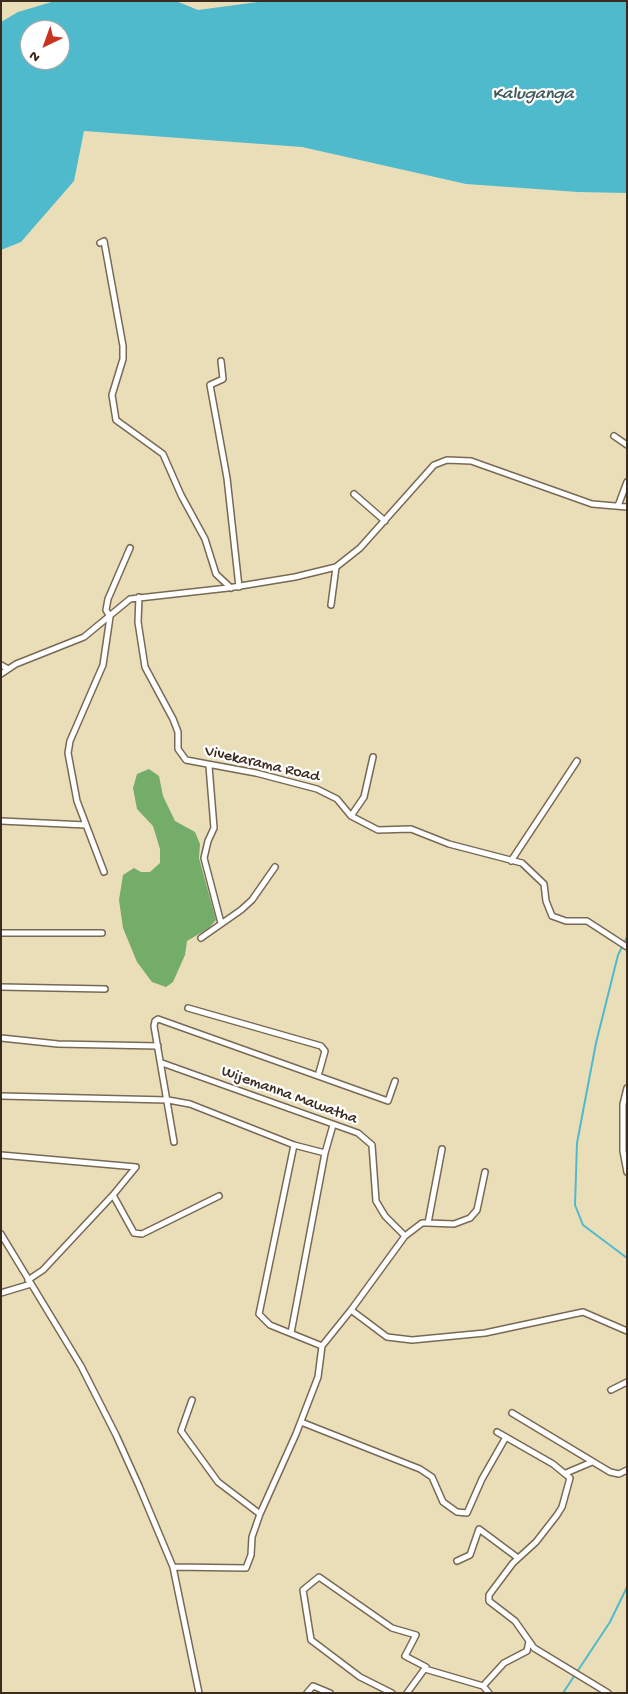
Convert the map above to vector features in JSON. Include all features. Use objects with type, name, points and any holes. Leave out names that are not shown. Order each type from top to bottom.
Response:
[{"type":"street","points":[[100,244],[104,242],[123,346],[123,359],[112,396],[116,420],[163,454],[181,496],[205,539],[216,574],[230,588]]},
{"type":"street","points":[[221,361],[223,379],[210,385],[227,478],[239,587]]},
{"type":"street","points":[[614,436],[627,445]]},
{"type":"street","points":[[1,674],[8,669],[84,637],[130,599],[239,587],[295,577],[336,567],[360,548],[434,465],[447,460],[471,461],[592,504],[627,507]]},
{"type":"street","points":[[618,506],[627,482]]},
{"type":"street","points":[[354,494],[385,521]]},
{"type":"street","points":[[104,872],[76,801],[68,753],[70,741],[103,665],[110,617],[106,610],[108,599],[130,548]]},
{"type":"street","points":[[331,605],[336,567]]},
{"type":"street","name":"Vivekarama Road","points":[[139,597],[138,622],[145,667],[173,719],[178,732],[178,749],[186,760],[209,766],[256,773],[317,789],[337,799],[351,816],[378,830],[411,829],[449,844],[522,862],[544,884],[546,901],[552,916],[566,921],[587,921],[627,947]]},
{"type":"street","points":[[1,665],[8,669]]},
{"type":"street","points":[[351,816],[364,797],[373,757]]},
{"type":"street","points":[[512,861],[577,761]]},
{"type":"street","points":[[209,766],[214,828],[208,841],[204,858],[221,923]]},
{"type":"street","points":[[1,821],[86,825]]},
{"type":"street","points":[[201,938],[252,900],[274,866]]},
{"type":"street","points":[[1,933],[102,933]]},
{"type":"street","points":[[1,987],[105,989]]},
{"type":"street","points":[[188,1008],[320,1046],[325,1051],[318,1076]]},
{"type":"street","points":[[174,1142],[162,1063],[154,1026],[158,1019],[388,1101],[396,1081]]},
{"type":"street","points":[[1,1038],[58,1044],[158,1046]]},
{"type":"street","name":"Wijemanna Mawatha","points":[[162,1063],[358,1134],[372,1145],[376,1201],[384,1216],[405,1236]]},
{"type":"street","points":[[627,1088],[623,1104],[623,1151],[627,1172]]},
{"type":"street","points":[[1,1096],[168,1100],[190,1104],[294,1145],[325,1153]]},
{"type":"street","points":[[291,1333],[325,1153],[333,1125]]},
{"type":"street","points":[[294,1145],[259,1314],[270,1325],[322,1346]]},
{"type":"street","points":[[428,1223],[442,1149]]},
{"type":"street","points":[[1,1155],[136,1167],[113,1195],[43,1270],[30,1282],[1,1293]]},
{"type":"street","points":[[173,1567],[246,1568],[251,1555],[252,1536],[260,1514],[318,1377],[322,1346],[352,1310],[405,1236],[422,1223],[454,1224],[470,1218],[477,1210],[486,1172]]},
{"type":"street","points":[[113,1195],[134,1233],[142,1234],[219,1196]]},
{"type":"street","points":[[1,1234],[81,1366],[116,1435],[173,1567],[199,1693]]},
{"type":"street","points":[[352,1310],[387,1337],[412,1340],[485,1333],[582,1312],[627,1331]]},
{"type":"street","points":[[611,1390],[627,1382]]},
{"type":"street","points":[[192,1400],[181,1431],[218,1482],[260,1514]]},
{"type":"street","points":[[512,1413],[610,1472],[619,1474],[627,1470]]},
{"type":"street","points":[[300,1422],[420,1469],[432,1477],[443,1502],[457,1512],[467,1513],[482,1479],[506,1438]]},
{"type":"street","points":[[496,1432],[566,1473],[570,1478],[562,1507],[536,1542],[518,1558],[489,1595],[489,1601],[515,1621],[541,1654],[572,1670],[608,1693]]},
{"type":"street","points":[[566,1473],[592,1462]]},
{"type":"street","points":[[457,1561],[470,1555],[479,1529],[518,1558]]},
{"type":"street","points":[[392,1693],[360,1677],[311,1640],[303,1590],[319,1577],[392,1628],[416,1635],[405,1656],[425,1669],[483,1686],[489,1693]]},
{"type":"street","points":[[483,1686],[504,1663],[527,1651],[529,1641]]},
{"type":"street","points":[[410,1692],[425,1669]]},
{"type":"street","points":[[307,1693],[313,1686],[330,1693]]},
{"type":"green space","points":[[149,769],[159,776],[163,796],[175,821],[195,832],[200,844],[199,858],[216,920],[209,928],[187,941],[185,955],[173,982],[166,987],[152,982],[137,962],[123,928],[119,900],[123,875],[134,868],[141,872],[150,872],[160,863],[160,849],[153,826],[137,809],[133,788],[137,774]]},
{"type":"water","name":"Kaluganga","points":[[55,1],[176,1],[198,10],[265,1],[627,1],[627,193],[578,192],[466,184],[302,147],[84,131],[74,181],[21,242],[1,250],[1,22],[18,12]]},
{"type":"waterway","points":[[627,937],[618,955],[596,1043],[577,1143],[575,1205],[583,1225],[627,1258]]},
{"type":"waterway","points":[[563,1693],[610,1622],[627,1587]]}]
